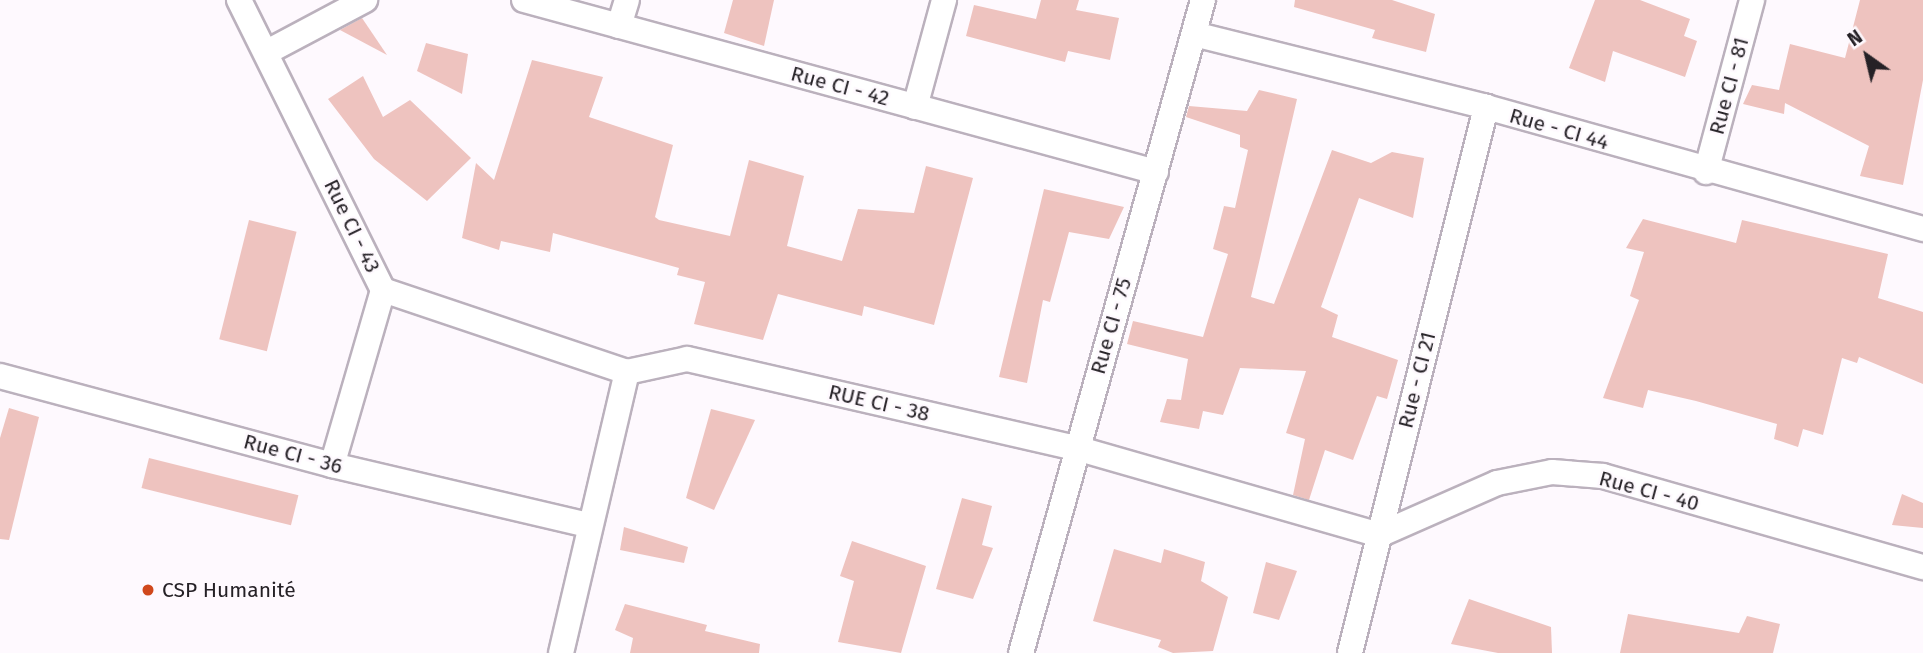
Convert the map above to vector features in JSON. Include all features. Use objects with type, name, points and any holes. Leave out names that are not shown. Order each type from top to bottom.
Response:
[{"type":"street","name":"Rue CI - 43","points":[[239,0],[269,51],[383,290],[332,465]]},
{"type":"street","points":[[269,51],[365,0]]},
{"type":"street","name":"Rue CI - 42","points":[[524,0],[1156,172]]},
{"type":"street","points":[[619,26],[626,0]]},
{"type":"street","points":[[915,107],[944,0]]},
{"type":"street","name":"Rue CI - 75","points":[[1021,653],[1203,0]]},
{"type":"street","name":"Rue CI - 81","points":[[1706,172],[1752,0]]},
{"type":"street","name":"Rue - CI 44","points":[[1194,34],[1486,107],[1706,172],[1923,229]]},
{"type":"street","name":"Rue - CI 21","points":[[1350,653],[1486,107]]},
{"type":"street","points":[[383,290],[627,372],[588,525],[561,653]]},
{"type":"street","name":"RUE CI - 38","points":[[627,372],[687,359],[1076,448],[1379,535]]},
{"type":"street","name":"Rue CI - 36","points":[[0,376],[332,465],[588,525]]},
{"type":"street","name":"Rue CI - 40","points":[[1379,535],[1497,483],[1552,472],[1603,476],[1923,567]]},
{"type":"building","points":[[733,0],[774,0],[764,46],[724,33]]},
{"type":"building","points":[[1041,0],[1079,0],[1076,10],[1119,18],[1110,60],[1068,51],[1065,62],[966,36],[974,5],[1036,19]]},
{"type":"building","points":[[1295,0],[1392,0],[1435,14],[1426,52],[1372,38],[1375,30],[1294,7]]},
{"type":"building","points":[[1595,0],[1640,0],[1690,19],[1684,36],[1697,41],[1685,77],[1613,51],[1605,82],[1569,68]]},
{"type":"building","points":[[1860,0],[1923,0],[1923,80],[1903,185],[1860,176],[1869,146],[1785,103],[1784,114],[1743,104],[1752,85],[1779,90],[1790,44],[1845,58]]},
{"type":"building","points":[[362,18],[387,55],[340,30]]},
{"type":"building","points":[[426,43],[468,54],[462,94],[417,71]]},
{"type":"building","points":[[532,60],[603,77],[589,117],[673,145],[655,217],[659,220],[730,236],[749,160],[804,176],[787,246],[842,261],[858,209],[914,213],[926,166],[973,178],[934,325],[864,306],[862,316],[778,294],[763,340],[694,324],[705,282],[677,275],[679,268],[553,233],[550,252],[501,241],[499,250],[462,238],[476,163],[494,180]]},
{"type":"building","points":[[363,76],[383,117],[410,100],[471,158],[427,201],[374,159],[328,99]]},
{"type":"building","points":[[1259,90],[1297,99],[1251,297],[1274,304],[1332,150],[1371,163],[1392,152],[1424,158],[1413,218],[1359,198],[1321,307],[1338,315],[1332,337],[1398,360],[1387,399],[1377,396],[1353,460],[1325,450],[1309,500],[1293,495],[1305,439],[1286,433],[1306,371],[1240,368],[1223,415],[1203,411],[1199,429],[1160,422],[1167,399],[1181,400],[1188,359],[1127,344],[1133,321],[1203,337],[1228,254],[1213,249],[1224,206],[1235,208],[1248,150],[1240,147],[1240,135],[1186,117],[1189,106],[1247,111]]},
{"type":"building","points":[[1044,189],[1124,207],[1109,239],[1069,232],[1050,302],[1043,300],[1027,383],[999,377]]},
{"type":"building","points":[[1643,219],[1736,243],[1742,220],[1888,254],[1878,298],[1923,312],[1923,384],[1859,357],[1857,363],[1842,358],[1823,435],[1803,429],[1798,447],[1774,439],[1777,424],[1696,401],[1648,390],[1643,408],[1603,398],[1639,300],[1630,296],[1644,252],[1626,248]]},
{"type":"building","points":[[249,220],[297,232],[267,351],[219,339]]},
{"type":"building","points":[[9,408],[39,417],[9,540],[0,539],[0,438]]},
{"type":"building","points":[[711,409],[755,420],[714,510],[686,498]]},
{"type":"building","points":[[149,458],[298,495],[291,525],[142,488]]},
{"type":"building","points":[[1902,494],[1923,503],[1923,528],[1892,525]]},
{"type":"building","points":[[962,498],[992,506],[982,545],[993,548],[973,599],[936,589]]},
{"type":"building","points":[[624,527],[688,547],[684,563],[620,550]]},
{"type":"building","points":[[852,541],[926,566],[901,653],[838,642],[854,581],[840,576]]},
{"type":"building","points":[[1114,549],[1161,563],[1164,549],[1205,562],[1201,581],[1228,597],[1213,651],[1173,653],[1158,647],[1161,640],[1093,621]]},
{"type":"building","points":[[1266,562],[1297,571],[1279,620],[1253,613]]},
{"type":"building","points":[[1469,599],[1551,627],[1552,653],[1498,653],[1451,644]]},
{"type":"building","points":[[625,604],[707,625],[705,631],[760,644],[759,653],[630,653],[633,638],[615,630]]},
{"type":"building","points":[[1628,614],[1739,633],[1747,616],[1780,624],[1773,653],[1620,653]]},
{"type":"place","name":"CSP Humanité","points":[[148,590]]}]
